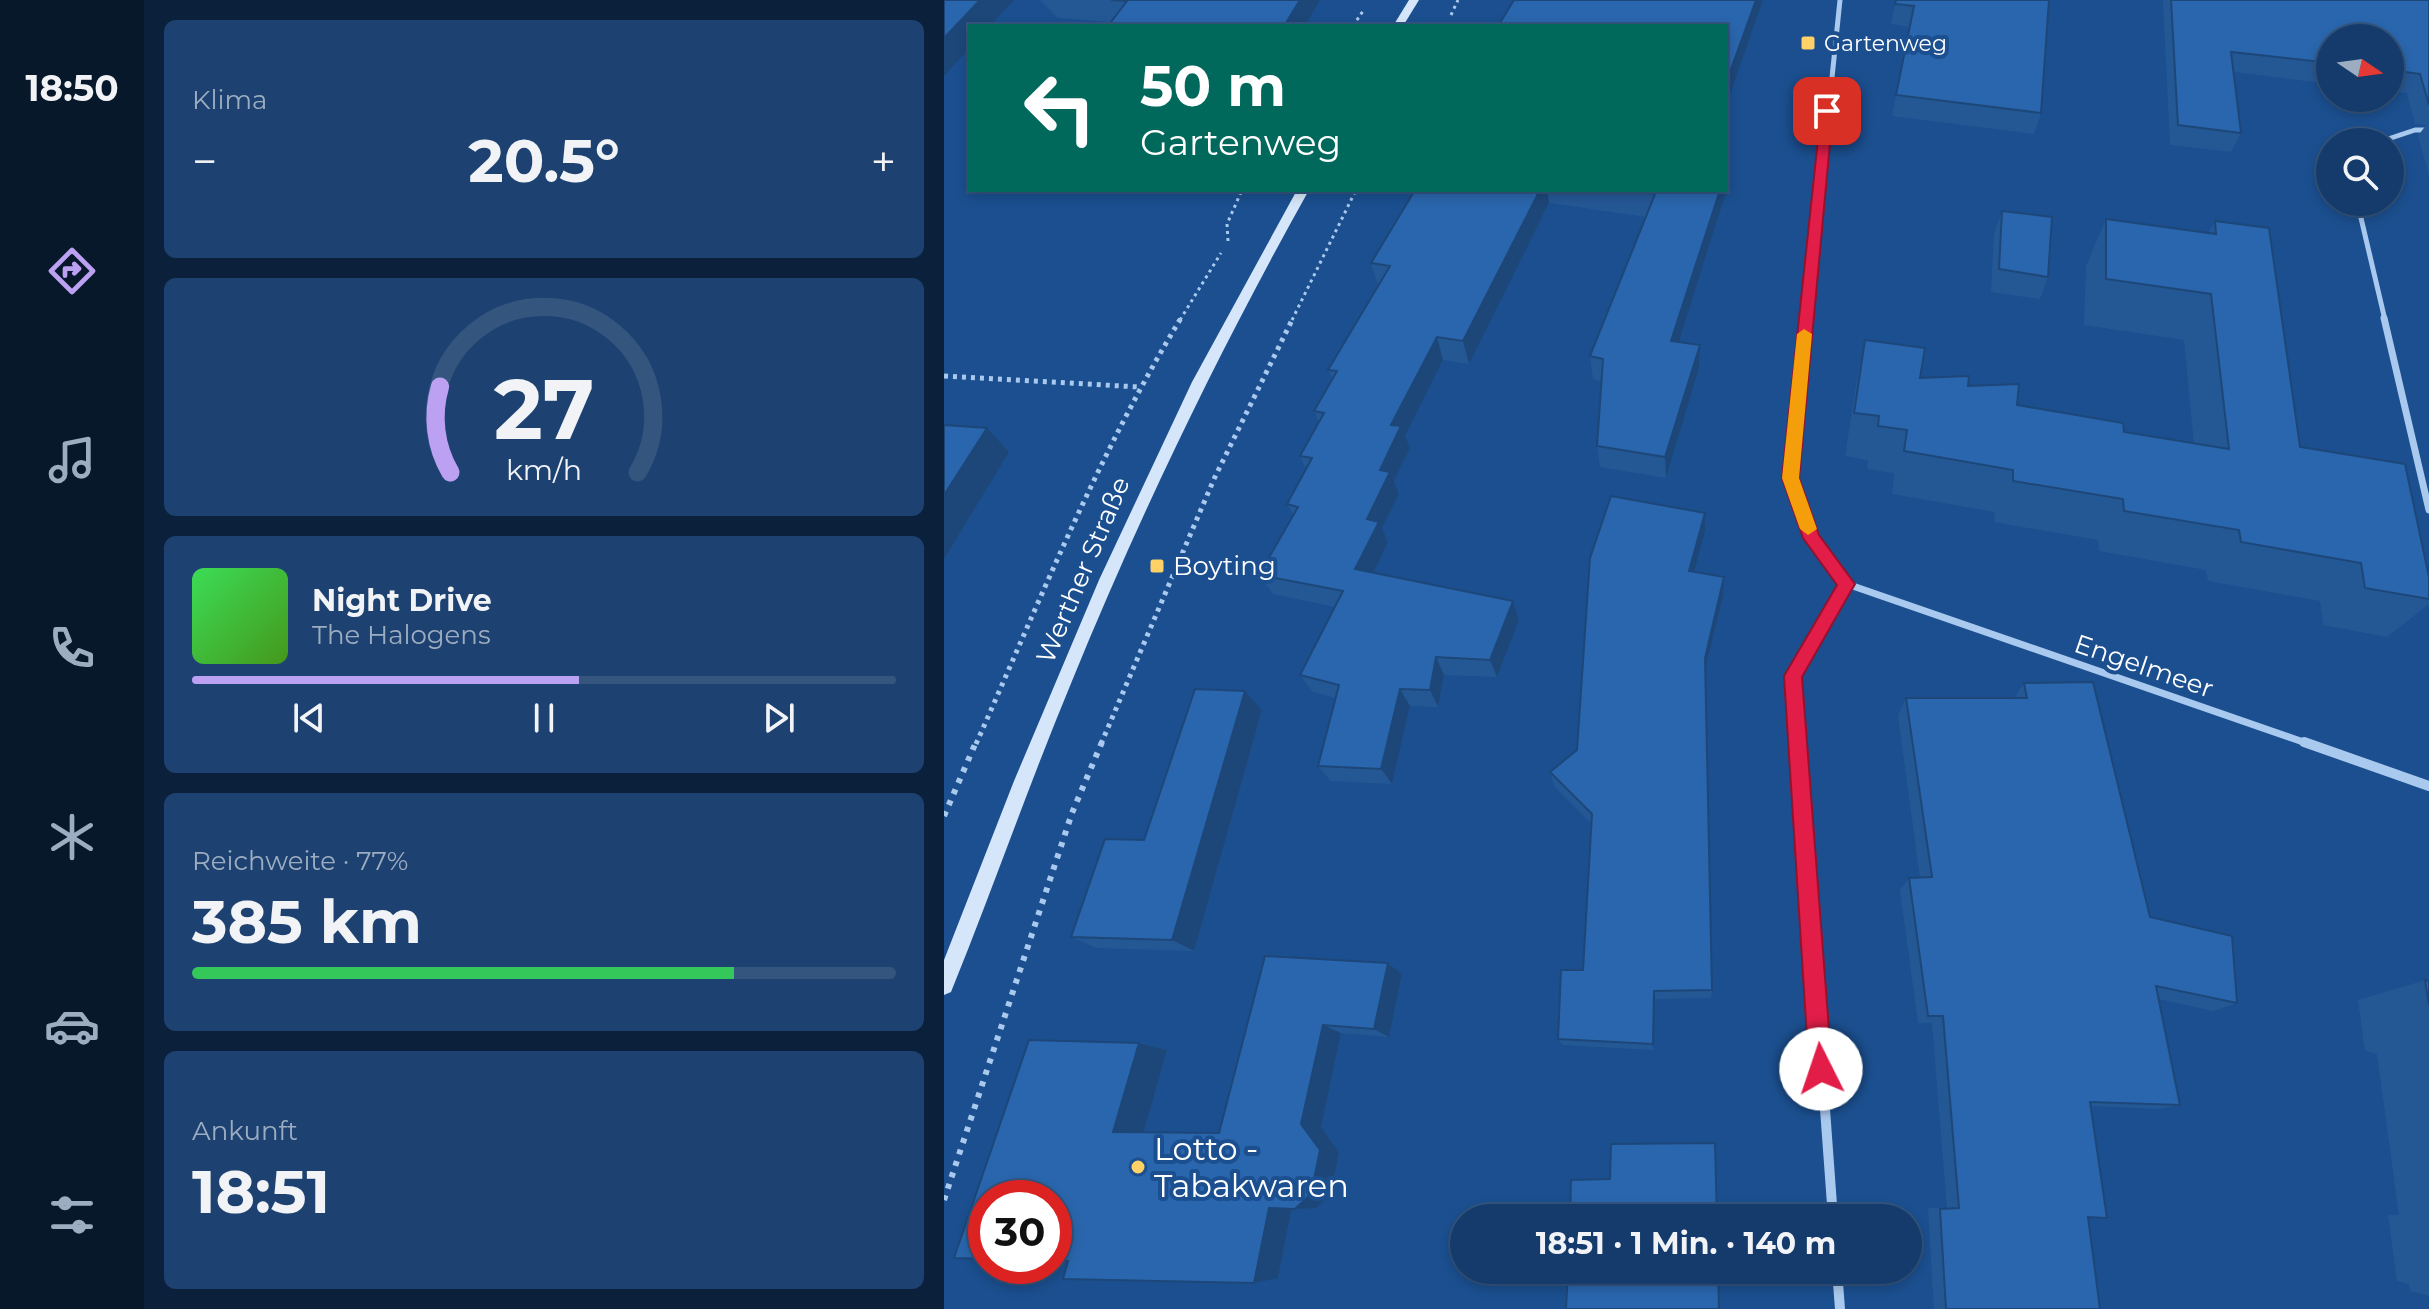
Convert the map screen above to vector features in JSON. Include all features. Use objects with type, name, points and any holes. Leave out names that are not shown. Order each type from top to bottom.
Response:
[{"type":"main road","points":[[1399,24],[1414,0]]},
{"type":"main road","name":"Werther Straße","points":[[944,985],[1004,825],[1151,476],[1249,282],[1302,192]]},
{"type":"street","points":[[1832,1204],[1793,676],[1847,584],[1811,538],[1791,478],[1840,0]]},
{"type":"street","points":[[2404,134],[2429,130]]},
{"type":"street","points":[[2361,216],[2429,510]]},
{"type":"street","name":"Engelmeer","points":[[1847,584],[2429,786]]},
{"type":"street","points":[[1838,1284],[1840,1309]]},
{"type":"path","points":[[944,816],[1099,465],[1139,387],[1230,238],[1227,224],[1241,192]]},
{"type":"path","points":[[944,1200],[1072,813],[1214,479],[1355,192]]},
{"type":"path","points":[[944,376],[1139,387]]},
{"type":"building","points":[[944,0],[980,0],[944,38]]},
{"type":"building","points":[[1111,0],[1300,0],[1285,24],[1110,24],[1127,1]]},
{"type":"building","points":[[1514,0],[1756,0],[1728,77],[1728,24],[1499,24]]},
{"type":"building","points":[[1896,0],[2049,0],[2041,113],[1896,95],[1914,6],[1895,4]]},
{"type":"building","points":[[2171,0],[2429,0],[2429,105],[2420,74],[2404,72],[2404,24],[2316,24],[2316,61],[2231,52],[2241,133],[2178,125]]},
{"type":"building","points":[[1414,192],[1539,192],[1463,341],[1437,337],[1391,425],[1401,426],[1380,470],[1390,472],[1367,519],[1379,522],[1355,569],[1513,601],[1490,660],[1436,657],[1430,690],[1400,689],[1381,769],[1318,766],[1339,685],[1300,675],[1343,591],[1259,575],[1298,507],[1287,504],[1312,458],[1300,456],[1324,413],[1314,411],[1337,371],[1328,370],[1390,266],[1371,263]]},
{"type":"building","points":[[1640,192],[1719,192],[1671,341],[1700,345],[1665,457],[1597,446],[1603,359],[1590,356],[1655,194]]},
{"type":"building","points":[[2002,211],[2052,217],[2048,277],[1999,269]]},
{"type":"building","points":[[2106,219],[2216,234],[2215,221],[2269,228],[2300,447],[2405,464],[2429,577],[2429,599],[2365,588],[2361,563],[2241,542],[2239,530],[2124,511],[2123,499],[2013,481],[2013,470],[1904,451],[1907,430],[1878,426],[1879,416],[1854,413],[1865,340],[1925,348],[1920,378],[1969,376],[1968,386],[2019,384],[2017,405],[2123,423],[2124,432],[2229,449],[2211,294],[2106,279]]},
{"type":"building","points":[[944,425],[987,428],[944,495]]},
{"type":"building","points":[[1611,496],[1705,513],[1689,571],[1724,577],[1705,658],[1712,990],[1654,991],[1653,1044],[1558,1039],[1561,970],[1583,970],[1592,814],[1550,772],[1577,750],[1590,558]]},
{"type":"building","points":[[2093,682],[2150,917],[2232,936],[2237,1003],[2156,986],[2180,1105],[2090,1102],[2107,1218],[2088,1217],[2100,1309],[1946,1309],[1940,1209],[1959,1208],[1943,1016],[1928,1016],[1909,878],[1932,877],[1906,698],[2027,698],[2024,683]]},
{"type":"building","points":[[1195,689],[1245,691],[1172,940],[1071,937],[1105,839],[1144,840]]},
{"type":"building","points":[[1265,956],[1388,963],[1374,1029],[1323,1025],[1301,1124],[1320,1150],[1311,1194],[1295,1209],[1269,1208],[1254,1283],[1072,1279],[1072,1180],[981,1180],[1029,1040],[1139,1043],[1113,1132],[1219,1133]]},
{"type":"building","points":[[2425,980],[2429,981],[2429,1005]]},
{"type":"building","points":[[1715,1143],[1717,1204],[1570,1204],[1571,1180],[1610,1179],[1611,1144]]},
{"type":"building","points":[[968,1217],[968,1258],[954,1258]]},
{"type":"building","points":[[1567,1284],[1718,1284],[1719,1309],[1566,1309]]},
{"type":"slow traffic","points":[[1804,334],[1791,478],[1808,529]]},
{"type":"place","name":"Gartenweg","points":[[1808,43]]},
{"type":"place","name":"Boyting","points":[[1157,566]]},
{"type":"place","name":"Lotto - Tabakwaren","points":[[1138,1167]]},
{"type":"route","points":[[1821,1069],[1793,676],[1847,584],[1811,538],[1791,478],[1827,111]]}]
